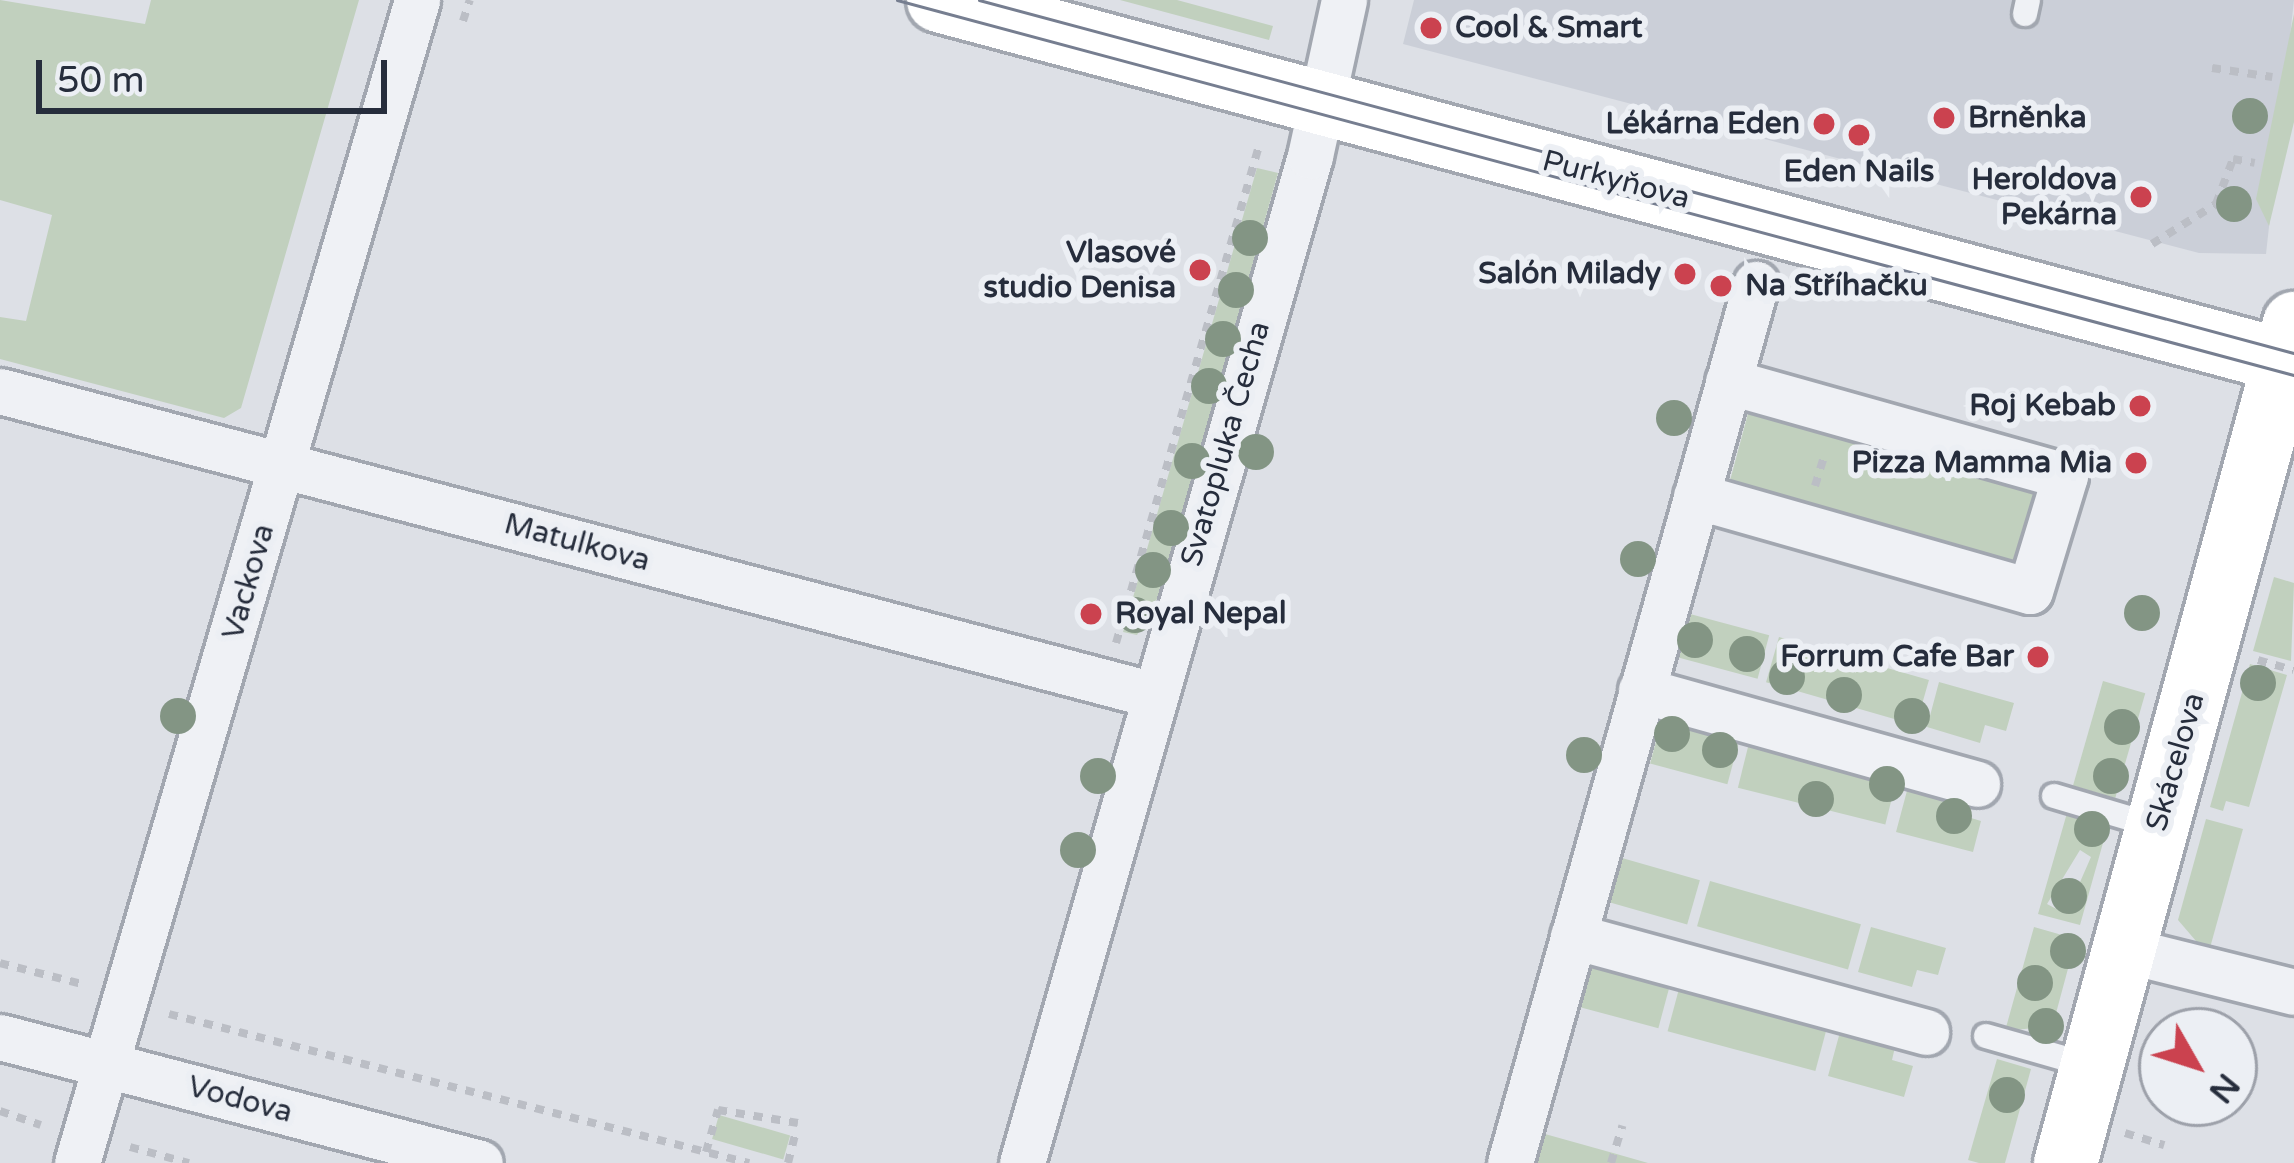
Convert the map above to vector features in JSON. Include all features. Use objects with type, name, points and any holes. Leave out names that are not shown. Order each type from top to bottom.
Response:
[{"type":"street","name":"Vackova","points":[[77,1163],[417,0]]},
{"type":"street","name":"Purkyňova","points":[[938,0],[2291,349]]},
{"type":"street","name":"Svatopluka Čecha","points":[[1022,1163],[1344,0]]},
{"type":"street","points":[[1510,1163],[1756,284]]},
{"type":"street","name":"Skácelova","points":[[2065,1163],[2291,349]]},
{"type":"street","points":[[1696,496],[2030,591],[2065,476],[1728,381]]},
{"type":"street","name":"Matulkova","points":[[0,391],[1154,695]]},
{"type":"street","points":[[1641,690],[1976,784]]},
{"type":"street","points":[[1573,935],[1926,1032]]},
{"type":"street","points":[[2122,949],[2294,992]]},
{"type":"street","name":"Vodova","points":[[0,1037],[480,1163]]},
{"type":"lane","points":[[2054,796],[2157,827]]},
{"type":"lane","points":[[1986,1036],[2091,1066]]},
{"type":"path","points":[[2212,68],[2272,76]]},
{"type":"path","points":[[1093,644],[1114,650],[1259,142]]},
{"type":"path","points":[[2152,244],[2216,204],[2234,159],[2255,163]]},
{"type":"path","points":[[2006,206],[2008,195]]},
{"type":"path","points":[[1808,509],[1838,413]]},
{"type":"path","points":[[2251,658],[2294,670]]},
{"type":"path","points":[[0,963],[81,984],[88,962]]},
{"type":"path","points":[[172,1003],[169,1014],[235,1034],[748,1163]]},
{"type":"path","points":[[706,1151],[718,1110],[797,1126],[788,1163]]},
{"type":"path","points":[[0,1111],[42,1122]]},
{"type":"path","points":[[1611,1163],[1622,1126]]},
{"type":"path","points":[[130,1147],[189,1163]]},
{"type":"shaded area","points":[[1414,0],[2294,0],[2266,254],[2199,253],[1403,44]]},
{"type":"green space","points":[[0,0],[145,24],[151,0],[359,0],[241,408],[224,418],[0,359],[0,317],[26,321],[52,215],[0,200]]},
{"type":"green space","points":[[1120,0],[1177,0],[1273,26],[1269,40]]},
{"type":"green space","points":[[2294,14],[2294,122],[2269,226],[2256,199]]},
{"type":"green space","points":[[1257,168],[1278,173],[1162,590],[1137,635],[1123,632]]},
{"type":"green space","points":[[1750,406],[2041,484],[2019,565],[1728,487]]},
{"type":"green space","points":[[2274,577],[2294,583],[2291,661],[2253,651]]},
{"type":"green space","points":[[1690,614],[1769,635],[1758,679],[1678,657]]},
{"type":"green space","points":[[1779,637],[1929,680],[1916,725],[1766,682]]},
{"type":"green space","points":[[2250,664],[2287,675],[2249,807],[2226,801],[2223,811],[2210,807]]},
{"type":"green space","points":[[2103,681],[2145,693],[2115,798],[2073,786]]},
{"type":"green space","points":[[1939,682],[2014,703],[2006,731],[1985,725],[1980,743],[1927,727]]},
{"type":"green space","points":[[1662,719],[1739,740],[1727,784],[1650,763]]},
{"type":"green space","points":[[1749,743],[1896,780],[1885,824],[1738,788]]},
{"type":"green space","points":[[1908,787],[1964,802],[1961,815],[1981,821],[1973,852],[1896,832]]},
{"type":"green space","points":[[2067,813],[2108,825],[2080,925],[2038,914]],"holes":[[[2080,850],[2091,857],[2066,914],[2047,904]]]},
{"type":"green space","points":[[2206,819],[2243,829],[2208,955],[2178,920]]},
{"type":"green space","points":[[1622,858],[1700,880],[1687,925],[1609,902]]},
{"type":"green space","points":[[1710,881],[1861,924],[1848,969],[1697,926]]},
{"type":"green space","points":[[1871,927],[1946,948],[1938,975],[1917,970],[1912,987],[1858,972]]},
{"type":"green space","points":[[2034,927],[2076,939],[2048,1043],[2034,1028],[2005,1031]]},
{"type":"green space","points":[[1593,963],[1670,984],[1658,1028],[1581,1007]]},
{"type":"green space","points":[[1680,985],[1828,1025],[1815,1071],[1668,1031]]},
{"type":"green space","points":[[1840,1032],[1895,1047],[1892,1060],[1913,1066],[1904,1097],[1828,1076]]},
{"type":"green space","points":[[1997,1059],[2031,1069],[2005,1163],[1979,1163],[1968,1160]]},
{"type":"green space","points":[[719,1115],[790,1135],[783,1159],[712,1139]]},
{"type":"green space","points":[[1545,1134],[1613,1153],[1648,1163],[1537,1163]]},
{"type":"tram line","points":[[897,0],[2294,375]]},
{"type":"tram line","points":[[979,0],[2294,353]]},
{"type":"place","name":"Cool & Smart","points":[[1431,28]]},
{"type":"place","name":"Brněnka","points":[[1944,118]]},
{"type":"place","name":"Lékárna Eden","points":[[1824,124]]},
{"type":"place","name":"Eden Nails","points":[[1859,135]]},
{"type":"place","name":"Heroldova Pekárna","points":[[2141,197]]},
{"type":"place","name":"Vlasové studio Denisa","points":[[1200,270]]},
{"type":"place","name":"Salón Milady","points":[[1685,274]]},
{"type":"place","name":"Na Stříhačku","points":[[1721,286]]},
{"type":"place","name":"Roj Kebab","points":[[2140,406]]},
{"type":"place","name":"Pizza Mamma Mia","points":[[2136,463]]},
{"type":"place","name":"Royal Nepal","points":[[1091,614]]},
{"type":"place","name":"Forrum Cafe Bar","points":[[2038,657]]}]
